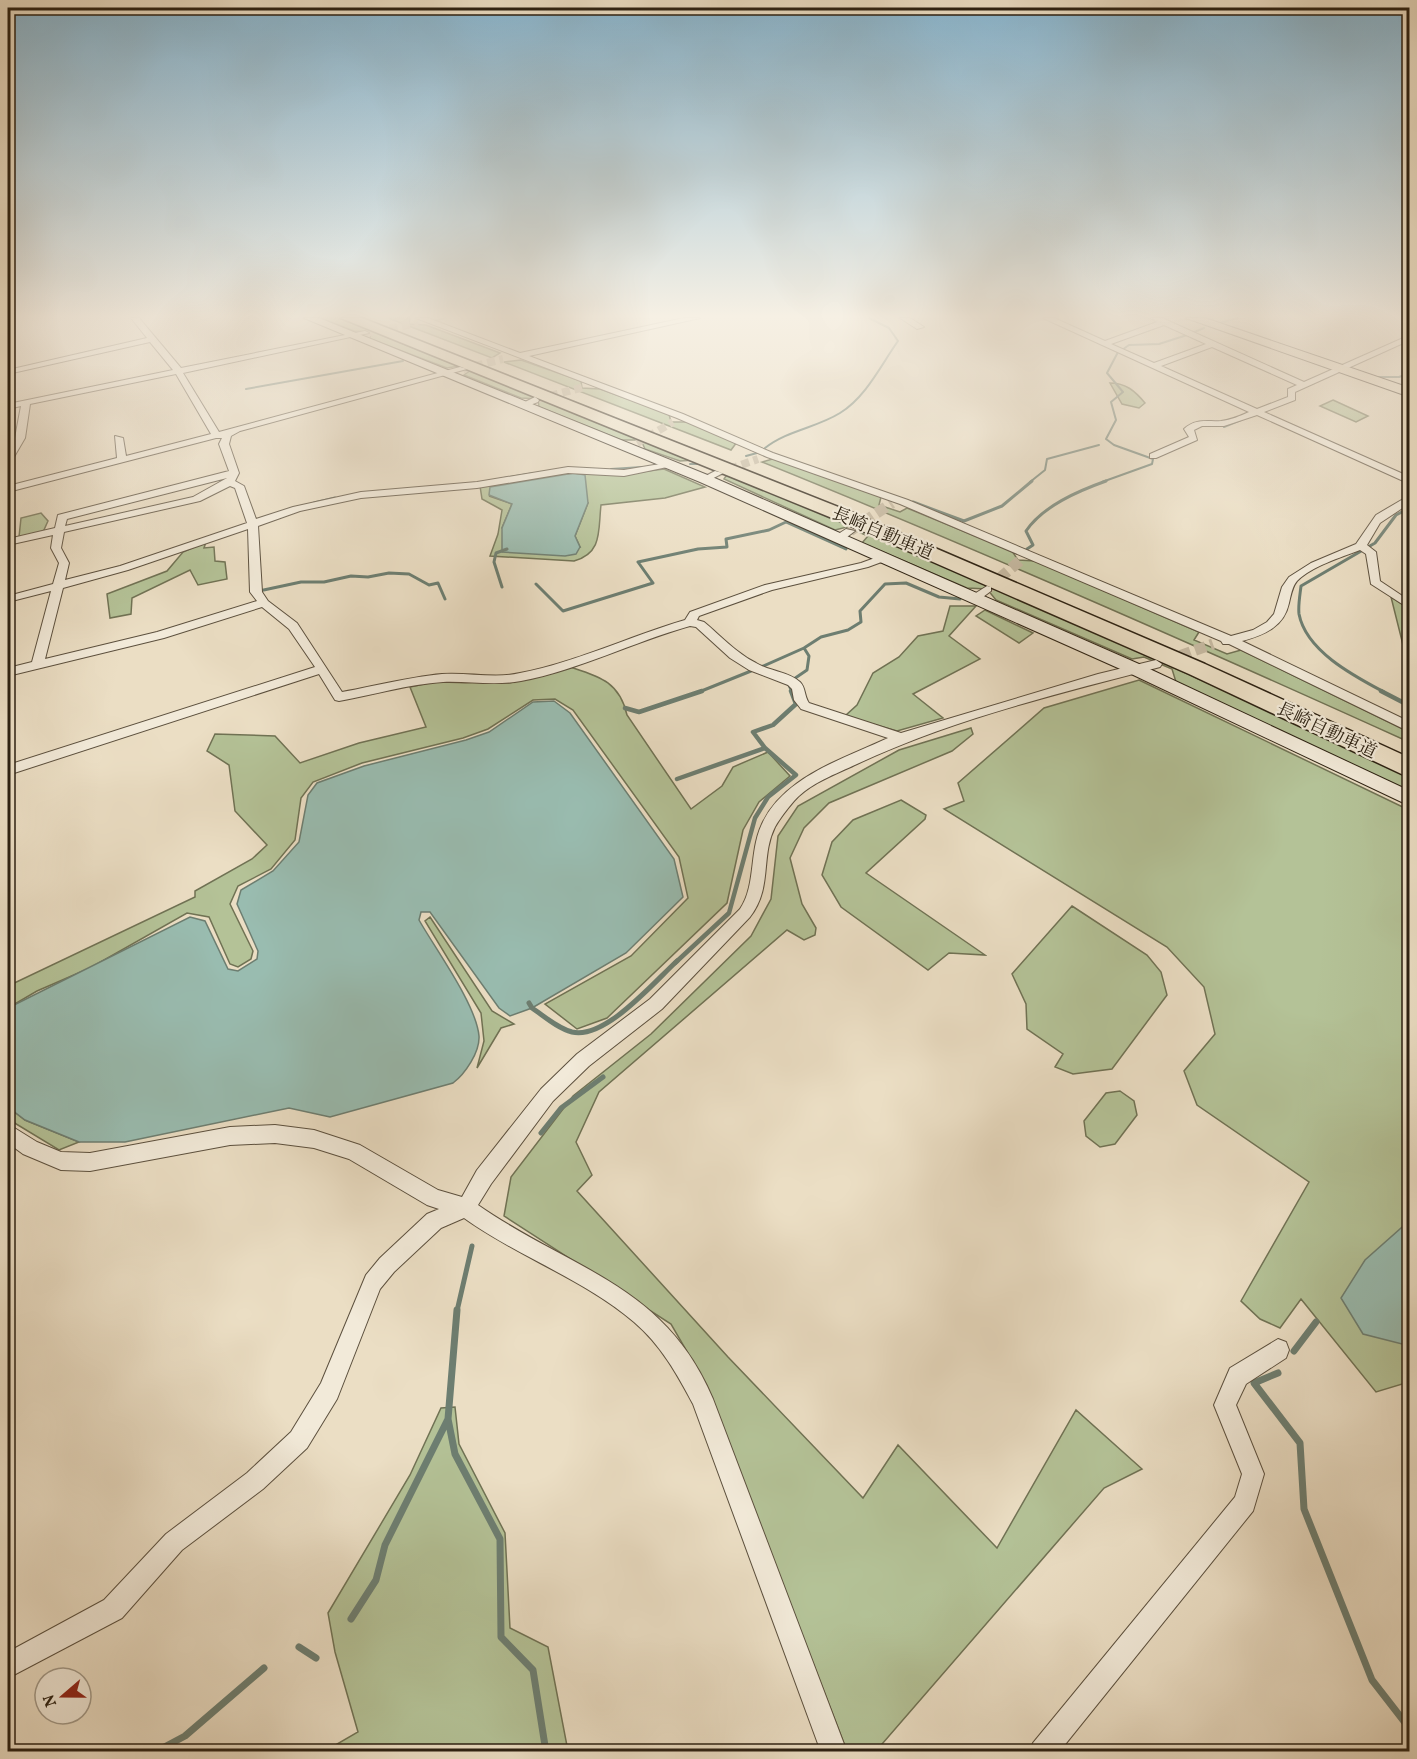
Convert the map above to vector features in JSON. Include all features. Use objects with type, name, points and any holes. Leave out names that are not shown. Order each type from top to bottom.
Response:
[{"type":"highway","name":"長崎自動車道","points":[[541,400],[844,516],[1186,664],[1410,768]]},
{"type":"highway","name":"長崎自動車道","points":[[565,400],[854,508],[1022,578],[1410,753]]},
{"type":"street","points":[[8,406],[35,400]]},
{"type":"street","points":[[195,400],[216,435]]},
{"type":"street","points":[[8,489],[216,435],[227,435],[256,423],[344,400]]},
{"type":"street","points":[[525,400],[634,445],[672,465],[712,476],[845,535],[883,558],[981,594],[1410,799]]},
{"type":"street","points":[[631,400],[894,501],[1230,640],[1410,728]]},
{"type":"street","points":[[1232,400],[1410,481]]},
{"type":"street","points":[[1153,456],[1194,438],[1189,429],[1194,424],[1204,421],[1227,422],[1286,400]]},
{"type":"street","points":[[8,459],[20,438],[26,402]]},
{"type":"street","points":[[227,435],[224,444],[232,477],[239,486],[252,521],[256,592],[264,603],[293,626],[339,697],[442,678],[503,680],[606,652],[649,634],[690,622],[700,624],[734,655],[753,668],[789,681],[798,687],[800,700],[805,706],[901,738]]},
{"type":"street","points":[[118,438],[122,460]]},
{"type":"street","points":[[758,459],[770,454]]},
{"type":"street","points":[[8,599],[187,548],[252,521],[361,495],[455,488],[568,470],[624,472],[672,465]]},
{"type":"street","points":[[8,542],[196,499],[232,477]]},
{"type":"street","points":[[38,664],[64,563],[56,548],[62,517],[232,477]]},
{"type":"street","points":[[1410,498],[1373,525],[1365,549],[1374,582],[1410,606]]},
{"type":"street","points":[[1213,644],[1254,633],[1274,622],[1281,613],[1285,593],[1293,578],[1365,549]]},
{"type":"street","points":[[690,622],[694,614],[769,587],[864,566],[883,558]]},
{"type":"street","points":[[8,672],[160,635],[264,603]]},
{"type":"street","points":[[8,1665],[113,1610],[174,1542],[255,1481],[299,1440],[329,1391],[374,1282],[387,1265],[434,1221],[466,1208],[484,1177],[547,1095],[583,1060],[656,1004],[746,913],[754,901],[763,841],[769,824],[791,795],[814,778],[901,738],[1133,668],[1156,664]]},
{"type":"street","points":[[8,770],[322,669]]},
{"type":"street","points":[[8,1133],[30,1148],[61,1161],[90,1162],[230,1136],[275,1134],[314,1138],[353,1151],[434,1198],[466,1208],[500,1232],[597,1284],[641,1314],[663,1336],[683,1363],[702,1399],[834,1752]]},
{"type":"street","points":[[1042,1752],[1245,1503],[1253,1474],[1225,1405],[1238,1376],[1278,1350]]},
{"type":"green space","points":[[538,400],[546,400],[696,460],[680,461],[645,449],[641,440],[621,440],[539,407]]},
{"type":"green space","points":[[602,400],[631,400],[669,414],[671,422],[688,422],[737,442],[731,450]]},
{"type":"green space","points":[[1120,400],[1142,400],[1145,403],[1139,408],[1122,404]]},
{"type":"green space","points":[[1333,400],[1368,416],[1356,422],[1320,406]]},
{"type":"green space","points":[[776,458],[881,497],[879,505],[900,512],[907,508],[1012,551],[1018,560],[1036,561],[1199,632],[1194,640],[1227,654],[1241,650],[1409,732],[1409,742],[1087,599],[762,462]]},
{"type":"green space","points":[[664,469],[705,487],[665,498],[601,505],[599,532],[594,546],[590,552],[574,561],[490,556],[498,534],[502,510],[482,499],[480,486],[577,471],[625,474]],"holes":[[[489,496],[588,503],[575,536],[580,547],[502,528],[512,504]]]},
{"type":"green space","points":[[728,473],[1070,620],[1409,777],[1409,793],[1176,682],[1172,669],[1144,657],[1132,659],[996,600],[987,589],[967,588],[862,543],[868,536],[847,527],[835,530],[724,479]]},
{"type":"green space","points":[[41,513],[48,521],[43,532],[19,537],[21,518]]},
{"type":"green space","points":[[206,542],[204,548],[214,547],[215,561],[225,562],[227,579],[198,585],[190,570],[132,598],[131,614],[110,618],[107,594],[167,571],[183,552]]},
{"type":"green space","points":[[1391,597],[1409,609],[1409,653],[1403,645]]},
{"type":"green space","points":[[950,606],[976,606],[949,636],[980,659],[913,694],[943,718],[897,731],[845,716],[857,705],[873,673],[899,657],[918,636],[943,631]]},
{"type":"green space","points":[[985,610],[1033,633],[1019,643],[976,616]]},
{"type":"green space","points":[[567,666],[597,677],[612,687],[623,703],[627,715],[691,809],[722,786],[733,767],[768,752],[790,776],[759,802],[743,830],[727,903],[607,1018],[577,1029],[545,1004],[631,956],[688,898],[679,857],[573,710],[555,699],[533,700],[488,729],[463,738],[362,763],[313,782],[301,798],[295,840],[271,869],[238,886],[230,904],[253,951],[251,959],[238,967],[230,964],[209,917],[187,913],[90,968],[37,991],[8,1008],[8,986],[195,897],[195,891],[252,859],[267,845],[235,811],[229,765],[207,751],[215,734],[275,736],[300,763],[359,743],[426,727],[410,687],[443,680],[510,683]]},
{"type":"green space","points":[[1139,680],[1409,810],[1409,1382],[1376,1392],[1301,1299],[1280,1328],[1260,1319],[1241,1301],[1309,1182],[1197,1105],[1184,1071],[1215,1034],[1204,987],[1167,947],[944,809],[964,801],[958,783],[1044,708]]},
{"type":"green space","points":[[971,728],[973,734],[952,751],[829,803],[804,828],[790,858],[802,904],[816,928],[815,935],[804,940],[787,930],[599,1092],[576,1142],[592,1175],[577,1191],[728,1357],[863,1498],[898,1445],[997,1548],[1076,1410],[1142,1469],[1104,1488],[876,1751],[847,1751],[703,1379],[671,1324],[504,1216],[511,1177],[573,1096],[651,1034],[751,936],[771,899],[778,836],[798,806],[899,750]]},
{"type":"green space","points":[[901,800],[926,815],[925,819],[866,873],[985,955],[949,953],[928,970],[841,907],[822,875],[832,842],[853,820]]},
{"type":"green space","points":[[1072,906],[1147,955],[1161,972],[1167,995],[1112,1069],[1073,1074],[1055,1067],[1063,1054],[1027,1029],[1026,1004],[1012,974]]},
{"type":"green space","points":[[430,917],[492,1011],[514,1024],[501,1028],[477,1068],[484,1041],[481,1013],[425,921]]},
{"type":"green space","points":[[1120,1091],[1134,1101],[1137,1115],[1115,1144],[1100,1147],[1086,1136],[1084,1121],[1106,1093]]},
{"type":"green space","points":[[8,1107],[25,1120],[79,1142],[59,1150],[8,1119]]},
{"type":"green space","points":[[455,1407],[459,1444],[505,1533],[510,1628],[548,1647],[568,1751],[325,1751],[358,1732],[335,1652],[328,1613],[410,1475],[441,1408]]},
{"type":"water","points":[[574,473],[585,475],[588,503],[575,536],[580,547],[576,554],[565,556],[502,552],[502,528],[512,504],[489,495],[490,487]]},
{"type":"water","points":[[554,701],[570,713],[674,859],[683,897],[626,953],[532,1008],[510,1016],[499,1008],[430,912],[421,912],[419,920],[463,993],[471,1009],[479,1036],[477,1049],[471,1062],[453,1083],[330,1117],[289,1108],[125,1142],[79,1142],[25,1120],[8,1107],[8,1008],[190,917],[205,921],[228,969],[238,971],[257,959],[258,951],[237,904],[241,890],[273,871],[299,842],[308,795],[317,783],[364,766],[466,740],[489,732],[533,702]]},
{"type":"water","points":[[1409,1221],[1410,1343],[1406,1345],[1363,1334],[1341,1298],[1365,1260]]},
{"type":"waterway","points":[[765,448],[783,437],[831,418],[856,400]]},
{"type":"waterway","points":[[1102,482],[1152,464],[1153,459],[1114,445],[1106,439],[1116,420],[1111,402],[1113,400]]},
{"type":"waterway","points":[[1224,427],[1241,420]]},
{"type":"waterway","points":[[1030,482],[1045,470],[1047,459],[1099,445]]},
{"type":"waterway","points":[[746,456],[757,453]]},
{"type":"waterway","points":[[690,464],[703,464]]},
{"type":"waterway","points":[[611,469],[642,467]]},
{"type":"waterway","points":[[504,478],[534,473]]},
{"type":"waterway","points":[[913,502],[964,521],[1002,506],[1032,481]]},
{"type":"waterway","points":[[1027,549],[1033,545],[1026,531],[1042,514],[1073,495],[1106,481]]},
{"type":"waterway","points":[[314,503],[335,498]]},
{"type":"waterway","points":[[1384,692],[1333,661],[1311,640],[1303,627],[1299,614],[1301,586],[1375,543],[1396,515],[1410,508]]},
{"type":"waterway","points":[[536,584],[563,611],[653,583],[638,562],[698,549],[727,547],[726,539],[769,530],[786,522],[846,549]]},
{"type":"waterway","points":[[502,587],[494,562],[496,553],[507,549]]},
{"type":"waterway","points":[[259,591],[301,582],[324,582],[351,576],[368,577],[389,573],[409,574],[429,585],[438,583],[445,599]]},
{"type":"waterway","points":[[804,648],[821,637],[848,630],[861,622],[860,611],[885,584],[906,583],[939,597],[960,599]]},
{"type":"waterway","points":[[761,667],[804,648]]},
{"type":"waterway","points":[[792,692],[788,683],[807,670],[809,656],[804,648]]},
{"type":"waterway","points":[[699,692],[751,671]]},
{"type":"waterway","points":[[765,748],[753,732],[773,725],[796,704],[791,691]]},
{"type":"waterway","points":[[1381,691],[1410,706]]},
{"type":"waterway","points":[[625,708],[639,712],[699,692]]},
{"type":"waterway","points":[[675,963],[729,913],[755,818],[768,797],[796,775],[765,748]]},
{"type":"waterway","points":[[677,779],[765,748]]},
{"type":"waterway","points":[[529,1003],[532,1008],[561,1028],[572,1032],[585,1032],[614,1019],[677,961]]},
{"type":"waterway","points":[[541,1133],[561,1108],[603,1077]]},
{"type":"waterway","points":[[457,1311],[472,1246]]},
{"type":"waterway","points":[[448,1419],[457,1310]]},
{"type":"waterway","points":[[1294,1351],[1316,1322]]},
{"type":"waterway","points":[[1278,1373],[1254,1383],[1300,1443],[1304,1509],[1372,1680],[1410,1729]]},
{"type":"waterway","points":[[351,1619],[376,1580],[385,1545],[448,1419]]},
{"type":"waterway","points":[[448,1419],[455,1454],[500,1539],[501,1637],[533,1670],[546,1752]]},
{"type":"waterway","points":[[299,1647],[316,1658]]},
{"type":"waterway","points":[[155,1752],[185,1736],[264,1668]]},
{"type":"tunnel","points":[[637,443],[673,422]]},
{"type":"tunnel","points":[[718,473],[758,459]]},
{"type":"tunnel","points":[[850,531],[892,503]]},
{"type":"tunnel","points":[[987,589],[1022,559]]},
{"type":"tunnel","points":[[1165,661],[1213,644]]}]
